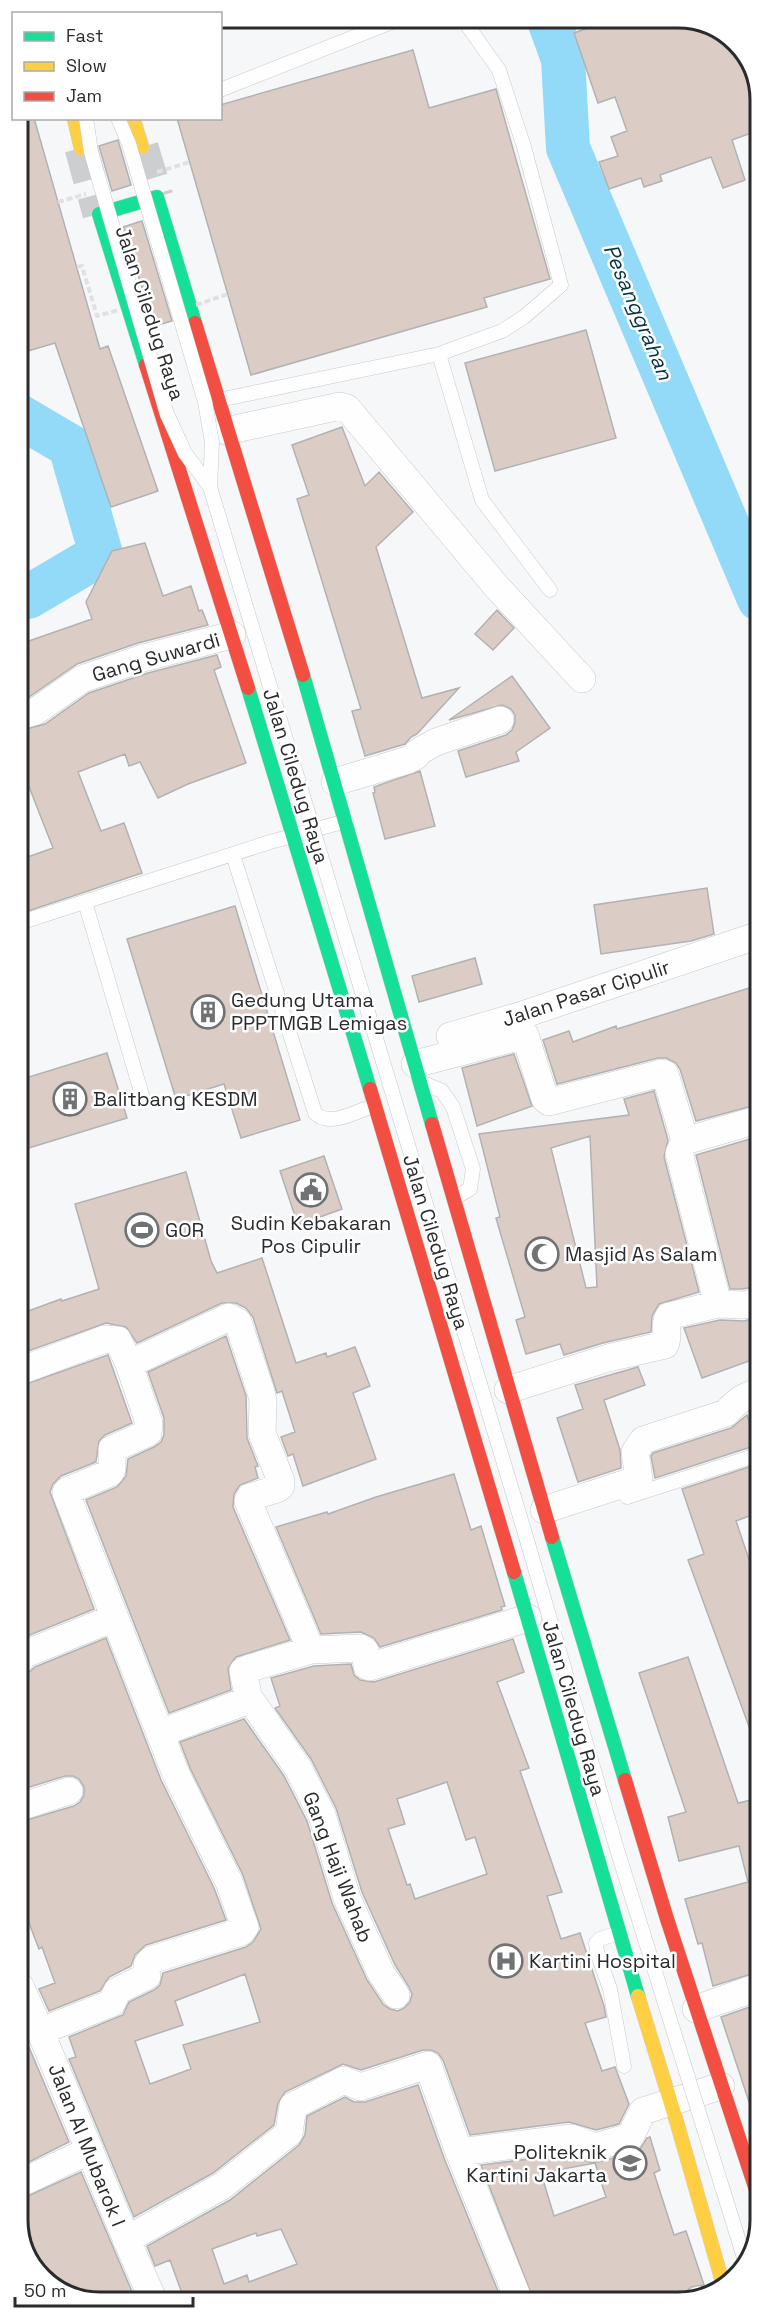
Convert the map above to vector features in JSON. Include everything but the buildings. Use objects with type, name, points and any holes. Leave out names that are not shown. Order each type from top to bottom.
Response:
[{"type":"main road","points":[[74,120],[81,148]]},
{"type":"main road","points":[[135,120],[142,147]]},
{"type":"main road","name":"Jalan Ciledug Raya","points":[[721,2277],[295,836],[99,214],[157,197],[226,431],[335,782],[545,1516],[667,1919],[750,2172]]},
{"type":"main road","points":[[395,1170],[442,1156]]},
{"type":"main road","points":[[528,1618],[572,1602]]},
{"type":"main road","points":[[618,1933],[667,1919]]},
{"type":"street","points":[[226,431],[340,406],[346,408],[496,586],[582,679]]},
{"type":"street","name":"Gang Suwardi","points":[[28,713],[36,711],[82,679],[143,658],[232,635]]},
{"type":"street","points":[[335,782],[408,760],[436,742],[500,720]]},
{"type":"street","name":"Jalan Pasar Cipulir","points":[[416,1065],[750,938]]},
{"type":"street","points":[[522,1026],[545,1099],[549,1102],[658,1072],[665,1074],[686,1141]]},
{"type":"street","points":[[718,1304],[679,1153],[686,1141],[750,1122]]},
{"type":"street","points":[[508,1390],[608,1358],[665,1345],[667,1341],[666,1320],[669,1316],[718,1304],[750,1304]]},
{"type":"street","points":[[129,1364],[229,1317],[238,1322],[261,1392],[262,1433],[281,1481],[278,1489],[250,1497],[248,1501],[311,1650]]},
{"type":"street","points":[[28,1368],[105,1339],[118,1340],[129,1364],[149,1423],[148,1432],[112,1449],[110,1473],[66,1492],[176,1774],[229,1882],[245,1927],[241,1932],[151,1960],[147,1965],[147,1977],[117,1991],[112,2003],[41,2031]]},
{"type":"street","points":[[545,1516],[639,1479],[635,1452],[643,1440],[726,1413],[733,1403],[750,1395]]},
{"type":"street","points":[[28,1653],[114,1618]]},
{"type":"street","points":[[160,1733],[249,1700],[243,1671],[311,1650],[361,1648],[365,1652],[369,1667],[528,1618]]},
{"type":"street","name":"Gang Haji Wahab","points":[[249,1700],[298,1768],[322,1815],[347,1898],[381,1973],[396,1995]]},
{"type":"street","points":[[28,1804],[69,1791]]},
{"type":"street","points":[[696,2009],[750,1990]]},
{"type":"street","name":"Jalan Al Mubarok I","points":[[28,2003],[90,2150],[145,2292]]},
{"type":"street","points":[[126,2240],[222,2186],[289,2133],[291,2110],[296,2103],[344,2080],[360,2086],[428,2064],[459,2152],[515,2292]]},
{"type":"street","points":[[459,2152],[571,2138],[595,2147],[630,2137],[642,2111],[721,2086]]},
{"type":"street","points":[[28,2179],[90,2150]]},
{"type":"lane","points":[[222,89],[376,28]]},
{"type":"lane","points":[[218,400],[439,354],[502,331],[524,317],[561,285],[524,147],[499,70],[470,29]]},
{"type":"lane","points":[[86,120],[97,174],[167,414],[185,453],[210,487]]},
{"type":"lane","points":[[119,120],[132,155],[205,402],[212,442],[210,487],[521,1518],[616,1846],[743,2253]]},
{"type":"lane","points":[[439,354],[482,500],[550,590]]},
{"type":"lane","points":[[28,920],[346,821]]},
{"type":"lane","points":[[233,855],[315,1113],[323,1119],[331,1120],[375,1105]]},
{"type":"lane","points":[[85,902],[142,1095]]},
{"type":"lane","points":[[416,1065],[442,1091],[453,1107],[473,1169],[470,1189],[454,1198]]},
{"type":"lane","points":[[442,1156],[466,1148]]},
{"type":"lane","points":[[545,1516],[750,1457]]},
{"type":"lane","points":[[618,1933],[600,1939],[596,1943],[610,1989],[624,2066]]},
{"type":"waterway","name":"Pesanggrahan","points":[[552,29],[563,59],[568,148],[750,578]]},
{"type":"waterway","name":"Pesanggrahan","points":[[28,421],[70,446],[101,554],[28,597]]},
{"type":"tunnel","points":[[142,147],[157,197]]},
{"type":"tunnel","points":[[81,148],[99,214]]},
{"type":"traffic: fast","points":[[146,365],[99,214],[157,197],[195,323]]},
{"type":"traffic: fast","points":[[303,675],[432,1124]]},
{"type":"traffic: fast","points":[[248,688],[370,1089]]},
{"type":"traffic: fast","points":[[552,1537],[625,1780]]},
{"type":"traffic: fast","points":[[514,1572],[638,1996]]},
{"type":"traffic: slow","points":[[74,120],[81,148]]},
{"type":"traffic: slow","points":[[134,120],[142,147]]},
{"type":"traffic: slow","points":[[638,1996],[721,2277]]},
{"type":"traffic: jam","points":[[195,323],[303,675]]},
{"type":"traffic: jam","points":[[146,365],[248,688]]},
{"type":"traffic: jam","points":[[370,1089],[514,1572]]},
{"type":"traffic: jam","points":[[432,1124],[552,1537]]},
{"type":"traffic: jam","points":[[625,1780],[667,1919],[750,2172]]},
{"type":"place","name":"Gedung Utama PPPTMGB Lemigas","points":[[208,1012]]},
{"type":"place","name":"Balitbang KESDM","points":[[70,1099]]},
{"type":"place","name":"Sudin Kebakaran Pos Cipulir","points":[[311,1190]]},
{"type":"place","name":"GOR","points":[[142,1230]]},
{"type":"place","name":"Masjid As Salam","points":[[542,1254]]},
{"type":"place","name":"Kartini Hospital","points":[[506,1961]]},
{"type":"place","name":"Politeknik Kartini Jakarta","points":[[630,2163]]}]
